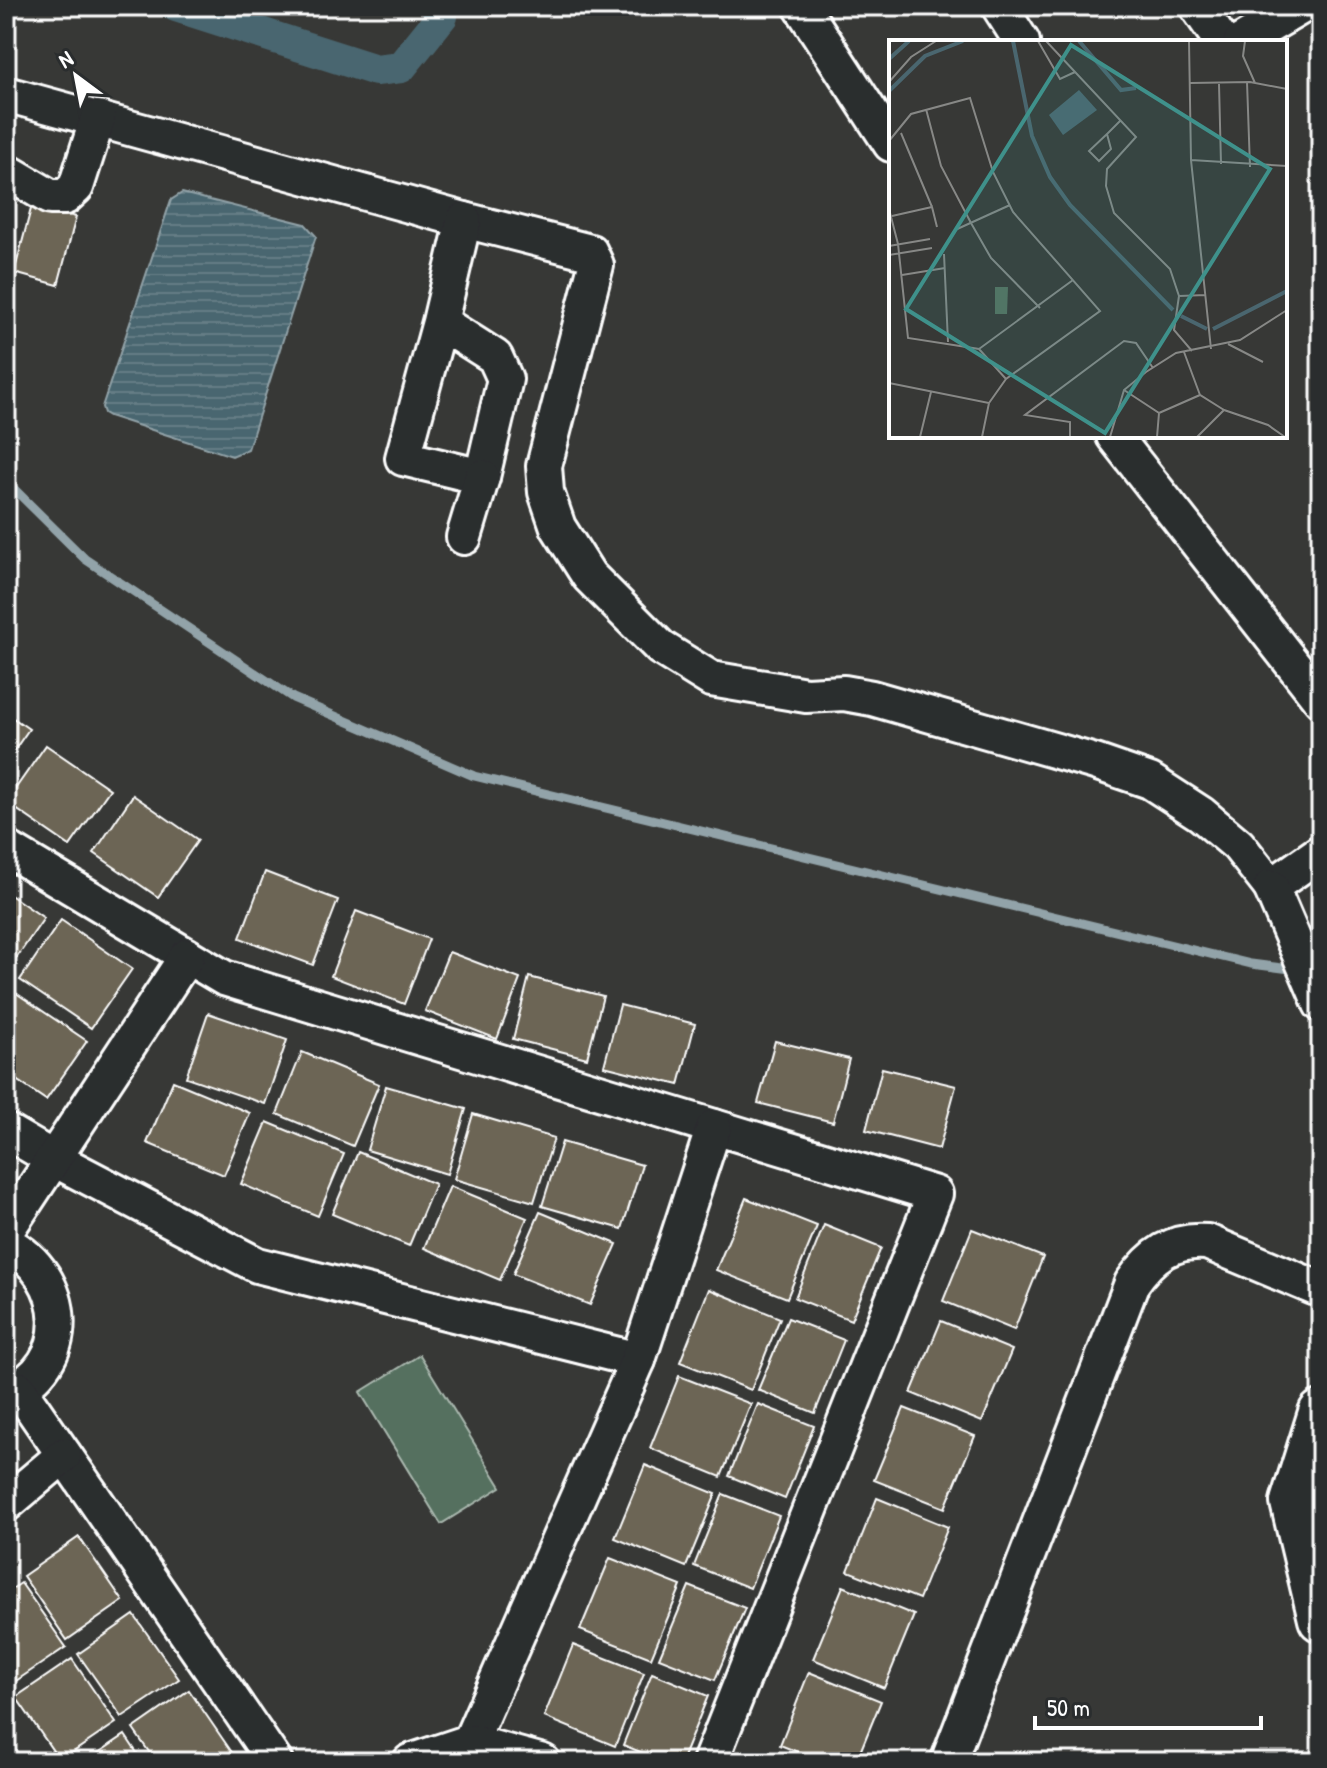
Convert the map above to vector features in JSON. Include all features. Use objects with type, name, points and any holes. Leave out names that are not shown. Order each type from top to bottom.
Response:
[{"type":"main road","points":[[1321,1413],[1307,1503],[1321,1619]]},
{"type":"street","points":[[801,6],[889,141]]},
{"type":"street","points":[[999,6],[1021,40]]},
{"type":"street","points":[[1197,6],[1221,40]]},
{"type":"street","points":[[1244,40],[1302,6]]},
{"type":"street","points":[[6,94],[590,252],[596,265],[544,466],[546,492],[558,527],[589,576],[661,648],[711,679],[806,695],[844,693],[872,698],[1095,762],[1150,781],[1201,814],[1238,845],[1276,896],[1320,1002]]},
{"type":"street","points":[[6,171],[50,197],[65,197],[76,187],[98,118]]},
{"type":"street","points":[[464,220],[403,458],[482,477]]},
{"type":"street","points":[[440,322],[495,357],[505,379],[464,537]]},
{"type":"street","points":[[1116,438],[1321,700]]},
{"type":"street","points":[[6,848],[224,978],[935,1194],[710,1762]]},
{"type":"street","points":[[1276,896],[1321,852]]},
{"type":"street","points":[[6,1231],[187,956]]},
{"type":"street","points":[[470,1742],[638,1360],[714,1127]]},
{"type":"street","points":[[6,1131],[257,1265],[638,1360]]},
{"type":"street","points":[[948,1762],[1132,1283],[1144,1265],[1167,1249],[1189,1241],[1207,1242],[1321,1290]]},
{"type":"street","points":[[6,1243],[24,1252],[42,1271],[54,1295],[57,1322],[52,1348],[39,1371],[12,1391],[64,1455],[275,1762]]},
{"type":"street","points":[[6,1504],[64,1455]]},
{"type":"street","points":[[410,1762],[470,1742],[543,1762]]},
{"type":"green space","points":[[420,1355],[501,1487],[441,1524],[360,1392]]},
{"type":"water","points":[[182,193],[305,224],[316,236],[248,449],[232,456],[109,416],[102,407],[171,200]]},
{"type":"building","points":[[32,205],[76,217],[58,285],[14,273]]},
{"type":"building","points":[[6,713],[29,729],[6,762]]},
{"type":"building","points":[[46,745],[110,789],[70,846],[6,802]]},
{"type":"building","points":[[133,795],[198,840],[158,897],[94,853]]},
{"type":"building","points":[[265,872],[338,900],[313,965],[240,938]]},
{"type":"building","points":[[6,892],[44,918],[6,973]]},
{"type":"building","points":[[356,911],[429,939],[404,1004],[331,976]]},
{"type":"building","points":[[61,920],[132,969],[91,1028],[20,980]]},
{"type":"building","points":[[449,952],[520,979],[497,1039],[425,1011]]},
{"type":"building","points":[[529,977],[603,996],[587,1058],[513,1039]]},
{"type":"building","points":[[16,993],[87,1041],[46,1100],[6,1073],[6,1007]]},
{"type":"building","points":[[620,1005],[695,1024],[679,1085],[604,1066]]},
{"type":"building","points":[[208,1013],[287,1040],[265,1104],[186,1077]]},
{"type":"building","points":[[775,1041],[849,1059],[833,1122],[758,1103]]},
{"type":"building","points":[[302,1052],[379,1084],[353,1146],[277,1114]]},
{"type":"building","points":[[882,1068],[956,1086],[939,1149],[866,1130]]},
{"type":"building","points":[[173,1081],[250,1113],[224,1175],[147,1143]]},
{"type":"building","points":[[386,1086],[466,1109],[447,1174],[367,1150]]},
{"type":"building","points":[[473,1114],[554,1138],[534,1202],[454,1179]]},
{"type":"building","points":[[267,1122],[344,1154],[318,1216],[241,1184]]},
{"type":"building","points":[[562,1142],[642,1165],[622,1229],[542,1206]]},
{"type":"building","points":[[358,1152],[435,1184],[409,1246],[332,1214]]},
{"type":"building","points":[[450,1186],[527,1218],[500,1280],[424,1248]]},
{"type":"building","points":[[746,1198],[817,1226],[787,1298],[716,1270]]},
{"type":"building","points":[[540,1212],[617,1244],[590,1305],[513,1274]]},
{"type":"building","points":[[824,1225],[881,1248],[851,1320],[795,1298]]},
{"type":"building","points":[[972,1229],[1043,1257],[1014,1330],[943,1301]]},
{"type":"building","points":[[709,1289],[780,1318],[751,1390],[680,1362]]},
{"type":"building","points":[[788,1318],[844,1340],[815,1413],[758,1390]]},
{"type":"building","points":[[941,1321],[1012,1350],[982,1422],[911,1393]]},
{"type":"building","points":[[679,1376],[751,1404],[721,1477],[650,1448]]},
{"type":"building","points":[[758,1404],[814,1426],[785,1499],[729,1476]]},
{"type":"building","points":[[904,1408],[975,1436],[945,1508],[874,1480]]},
{"type":"building","points":[[6,1461],[14,1470],[6,1478]]},
{"type":"building","points":[[645,1465],[716,1494],[686,1567],[615,1538]]},
{"type":"building","points":[[723,1494],[779,1516],[750,1588],[694,1566]]},
{"type":"building","points":[[877,1498],[948,1527],[919,1599],[848,1571]]},
{"type":"building","points":[[79,1537],[123,1601],[67,1640],[23,1576]]},
{"type":"building","points":[[610,1558],[681,1586],[651,1658],[580,1630]]},
{"type":"building","points":[[21,1583],[66,1647],[10,1685],[6,1680],[6,1593]]},
{"type":"building","points":[[689,1586],[745,1608],[715,1680],[659,1658]]},
{"type":"building","points":[[843,1586],[914,1615],[884,1688],[813,1659]]},
{"type":"building","points":[[134,1615],[179,1679],[122,1717],[78,1654]]},
{"type":"building","points":[[573,1645],[644,1673],[615,1746],[544,1717]]},
{"type":"building","points":[[72,1659],[116,1723],[60,1761],[16,1697]]},
{"type":"building","points":[[809,1672],[881,1701],[856,1762],[823,1762],[780,1745]]},
{"type":"building","points":[[652,1673],[708,1696],[681,1762],[665,1762],[623,1745]]},
{"type":"building","points":[[189,1690],[233,1754],[222,1762],[156,1762],[133,1729]]},
{"type":"building","points":[[125,1735],[143,1762],[85,1762]]},
{"type":"waterway","points":[[176,6],[376,70],[401,67],[442,16]]},
{"type":"waterway","points":[[6,481],[85,559],[293,698],[474,776],[1251,964],[1298,970]]}]
